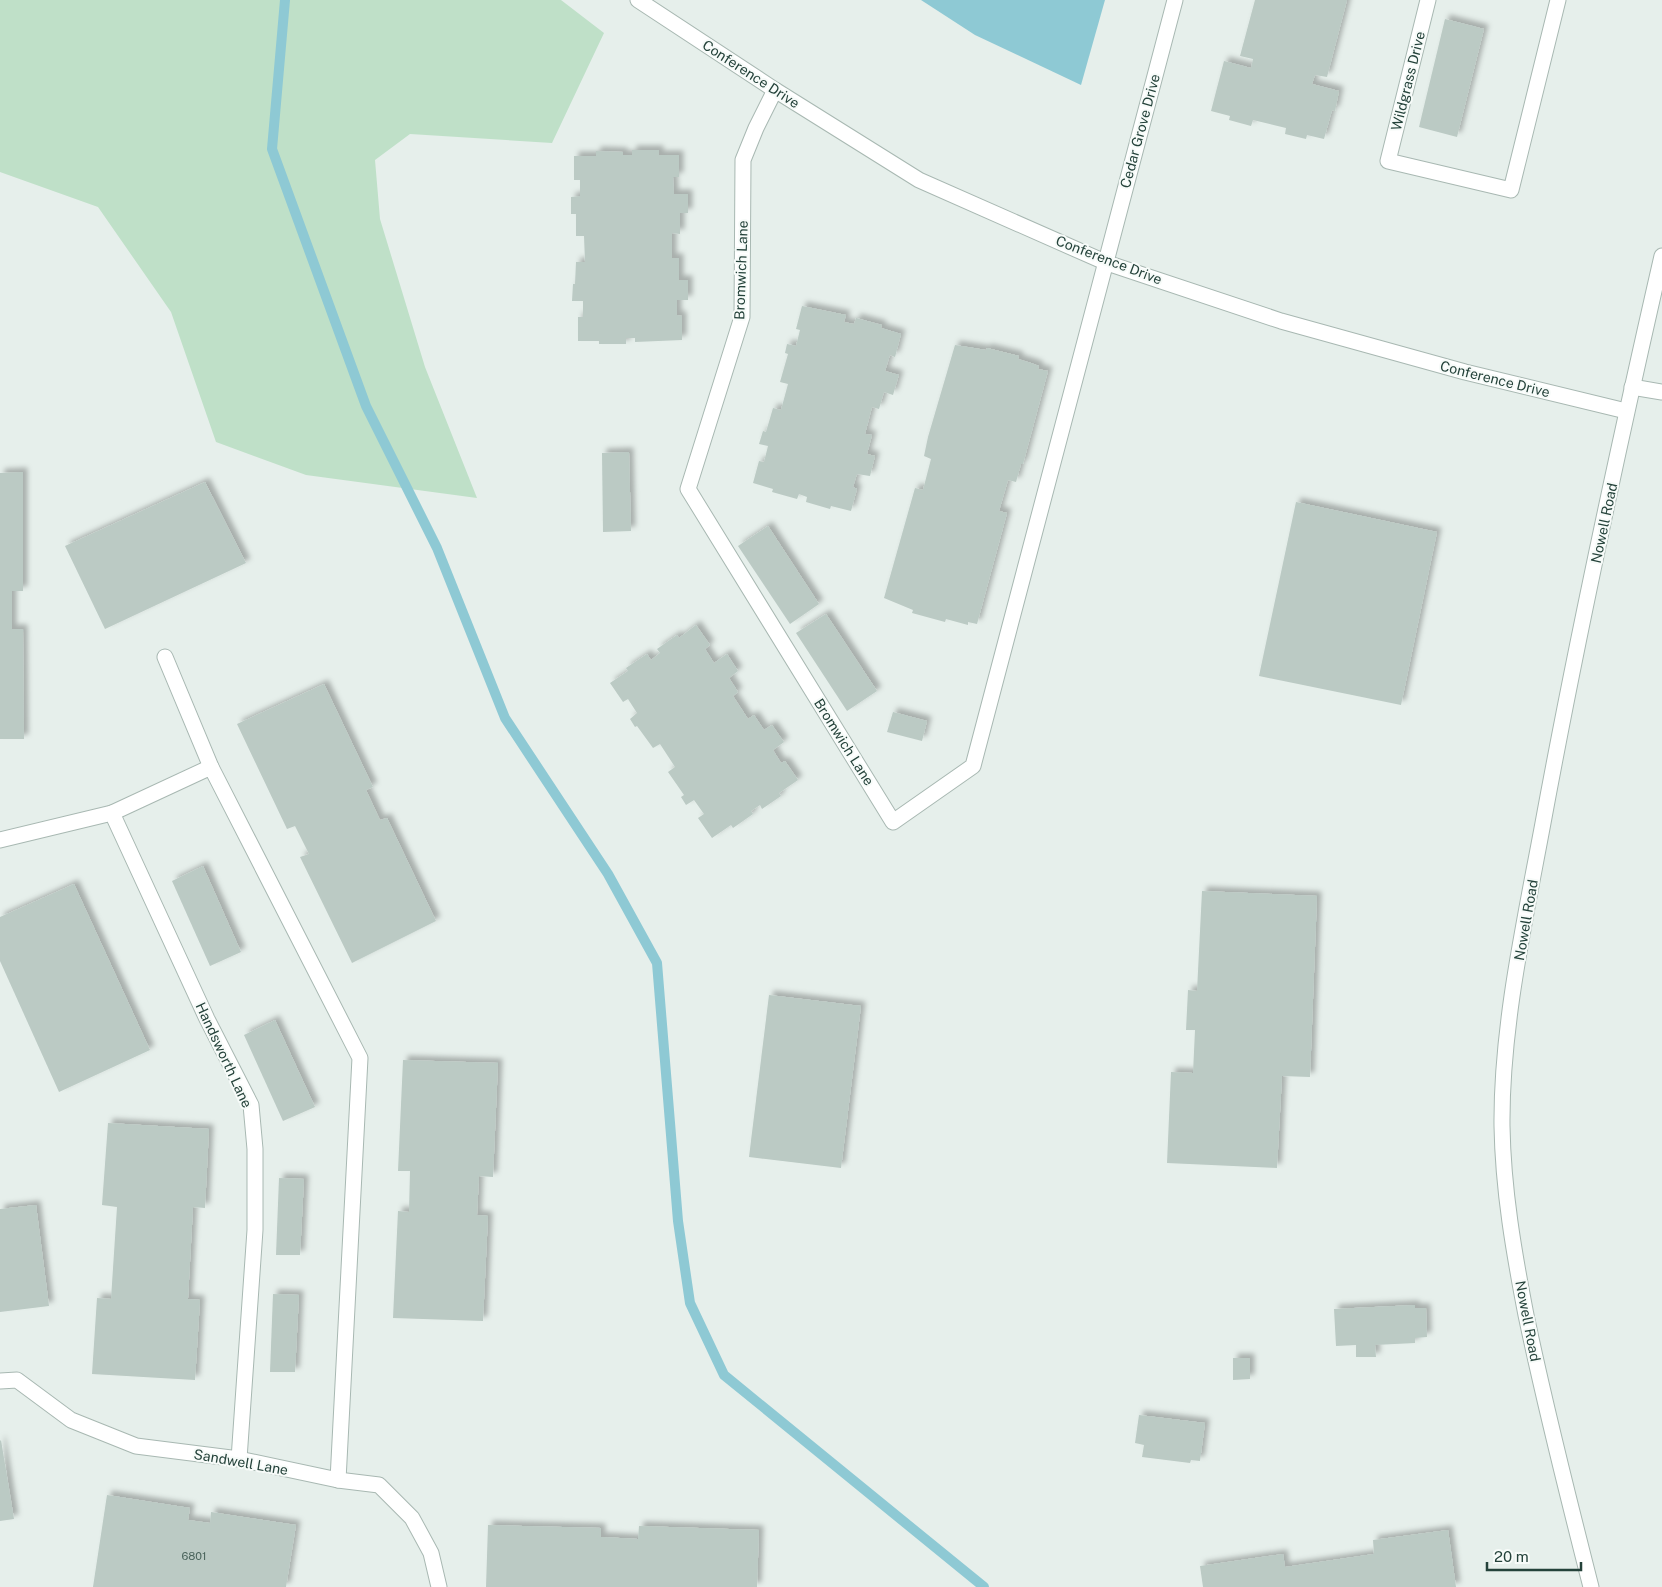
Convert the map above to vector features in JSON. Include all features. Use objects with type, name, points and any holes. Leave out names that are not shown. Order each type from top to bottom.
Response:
[{"type":"street","name":"Conference Drive","points":[[638,0],[776,90],[920,180],[1107,263],[1281,321],[1465,372],[1626,411]]},
{"type":"street","name":"Cedar Grove Drive","points":[[1107,263],[1175,0]]},
{"type":"street","name":"Wildgrass Drive","points":[[1428,0],[1388,161],[1511,190],[1558,0]]},
{"type":"street","name":"Bromwich Lane","points":[[776,90],[756,128],[743,160],[742,317],[688,489],[893,822],[973,766],[1107,263]]},
{"type":"street","name":"Nowell Road","points":[[1591,1587],[1536,1364],[1508,1217],[1503,1166],[1503,1080],[1525,921],[1561,723],[1626,411],[1662,256]]},
{"type":"street","points":[[1632,387],[1662,392]]},
{"type":"street","points":[[165,657],[211,767],[360,1058],[338,1480]]},
{"type":"street","points":[[0,840],[112,813],[211,767]]},
{"type":"street","name":"Handsworth Lane","points":[[112,813],[207,1019],[251,1105],[255,1149],[256,1230],[239,1460]]},
{"type":"street","name":"Sandwell Lane","points":[[0,1381],[17,1380],[71,1420],[136,1446],[239,1460],[338,1480],[379,1485],[412,1518],[431,1553],[438,1587]]},
{"type":"green space","points":[[0,0],[561,0],[604,33],[552,143],[410,134],[375,160],[380,219],[425,367],[477,498],[306,475],[216,442],[171,312],[98,207],[0,172]]},
{"type":"water","points":[[921,0],[1105,0],[1081,85],[975,35]]},
{"type":"building","points":[[1255,0],[1347,0],[1327,77],[1315,75],[1312,84],[1339,91],[1335,111],[1332,110],[1324,139],[1307,135],[1306,139],[1285,134],[1286,128],[1253,120],[1251,126],[1229,120],[1230,116],[1211,111],[1224,61],[1251,68],[1253,59],[1240,56]]},
{"type":"building","points":[[1445,19],[1484,29],[1457,137],[1419,127]]},
{"type":"building","points":[[632,150],[659,150],[659,155],[679,155],[679,177],[673,177],[674,194],[688,194],[688,213],[680,213],[680,234],[672,233],[672,258],[679,258],[679,280],[688,280],[688,300],[677,300],[677,315],[682,316],[682,340],[635,342],[635,338],[626,338],[626,344],[599,344],[599,341],[578,341],[578,317],[583,317],[583,301],[572,301],[573,284],[575,284],[576,262],[585,262],[584,236],[576,236],[576,214],[571,214],[571,197],[580,196],[580,180],[574,180],[574,156],[596,156],[596,151],[623,152],[623,155],[632,155]]},
{"type":"building","points":[[802,306],[846,315],[844,322],[854,324],[856,318],[882,325],[881,328],[901,334],[895,357],[890,355],[885,371],[899,375],[893,395],[884,392],[879,409],[872,407],[865,434],[872,435],[867,454],[875,456],[870,476],[857,474],[853,487],[857,489],[851,511],[831,506],[830,509],[806,502],[807,497],[799,494],[797,499],[772,492],[773,489],[753,483],[759,461],[764,462],[768,446],[759,444],[763,431],[766,432],[773,408],[781,410],[788,384],[780,382],[788,354],[785,353],[787,344],[796,346],[800,330],[796,329]]},
{"type":"building","points":[[955,345],[986,350],[987,348],[1019,356],[1018,359],[1039,366],[1038,369],[1048,371],[1023,464],[1021,464],[1016,482],[1008,480],[999,511],[1007,513],[977,624],[968,622],[968,625],[946,619],[945,622],[912,613],[913,610],[884,598],[915,488],[923,490],[931,459],[924,456],[928,437]]},
{"type":"building","points":[[629,452],[631,531],[603,532],[602,453]]},
{"type":"building","points":[[23,472],[23,591],[12,591],[12,629],[23,629],[24,739],[0,739],[0,473]]},
{"type":"building","points":[[205,482],[246,563],[105,629],[65,546]]},
{"type":"building","points":[[1296,502],[1437,532],[1401,705],[1259,676]]},
{"type":"building","points":[[768,526],[819,604],[790,624],[738,546]]},
{"type":"building","points":[[826,614],[877,691],[847,711],[796,633]]},
{"type":"building","points":[[696,625],[710,645],[705,649],[714,663],[727,654],[738,671],[729,678],[738,692],[733,696],[748,719],[754,715],[764,730],[772,725],[784,742],[773,750],[781,763],[785,761],[798,780],[779,793],[781,796],[762,809],[760,805],[751,811],[753,814],[733,828],[731,825],[712,838],[698,818],[704,814],[694,800],[686,805],[681,797],[684,795],[668,772],[675,767],[660,744],[653,748],[637,726],[635,727],[630,719],[637,713],[628,699],[623,702],[610,683],[628,671],[626,668],[647,654],[651,660],[660,653],[657,649],[677,635],[679,638]]},
{"type":"building","points":[[324,684],[373,787],[366,790],[380,820],[387,818],[436,921],[352,963],[300,857],[309,854],[295,826],[287,829],[237,724]]},
{"type":"building","points":[[893,712],[927,721],[922,741],[887,732]]},
{"type":"building","points":[[203,866],[241,952],[210,966],[172,881]]},
{"type":"building","points":[[74,884],[150,1050],[59,1092],[0,961],[0,917]]},
{"type":"building","points":[[1202,891],[1317,896],[1310,1077],[1282,1076],[1277,1168],[1167,1163],[1171,1072],[1193,1073],[1195,1030],[1186,1030],[1188,990],[1197,991]]},
{"type":"building","points":[[769,995],[861,1006],[841,1168],[749,1157]]},
{"type":"building","points":[[275,1020],[315,1107],[283,1121],[244,1035]]},
{"type":"building","points":[[403,1060],[498,1063],[493,1177],[479,1176],[477,1215],[488,1216],[483,1321],[393,1318],[398,1211],[409,1212],[410,1171],[398,1171]]},
{"type":"building","points":[[108,1123],[209,1129],[205,1208],[193,1207],[188,1299],[200,1300],[195,1380],[92,1374],[97,1298],[111,1299],[117,1207],[102,1205]]},
{"type":"building","points":[[279,1178],[304,1179],[300,1255],[276,1255]]},
{"type":"building","points":[[36,1205],[49,1306],[0,1312],[0,1209]]},
{"type":"building","points":[[273,1294],[299,1295],[295,1372],[270,1372]]},
{"type":"building","points":[[1415,1305],[1415,1308],[1426,1308],[1427,1337],[1415,1338],[1415,1343],[1375,1345],[1376,1357],[1356,1357],[1356,1345],[1336,1346],[1334,1309]]},
{"type":"building","points":[[1233,1358],[1250,1358],[1250,1379],[1233,1380]]},
{"type":"building","points":[[1139,1415],[1205,1423],[1200,1461],[1191,1460],[1190,1463],[1142,1457],[1144,1445],[1135,1443]]},
{"type":"building","points":[[0,1441],[14,1519],[0,1521]]},
{"type":"building","points":[[107,1495],[190,1508],[188,1520],[210,1523],[211,1512],[296,1525],[286,1587],[93,1587]]},
{"type":"building","points":[[488,1525],[601,1528],[601,1537],[638,1539],[639,1526],[759,1530],[757,1587],[486,1587]]},
{"type":"building","points":[[1448,1530],[1456,1587],[1203,1587],[1200,1566],[1283,1554],[1285,1567],[1374,1554],[1373,1540]]},
{"type":"waterway","points":[[285,0],[272,149],[366,406],[437,548],[505,718],[608,874],[657,963],[678,1221],[690,1303],[724,1375],[984,1587]]}]
